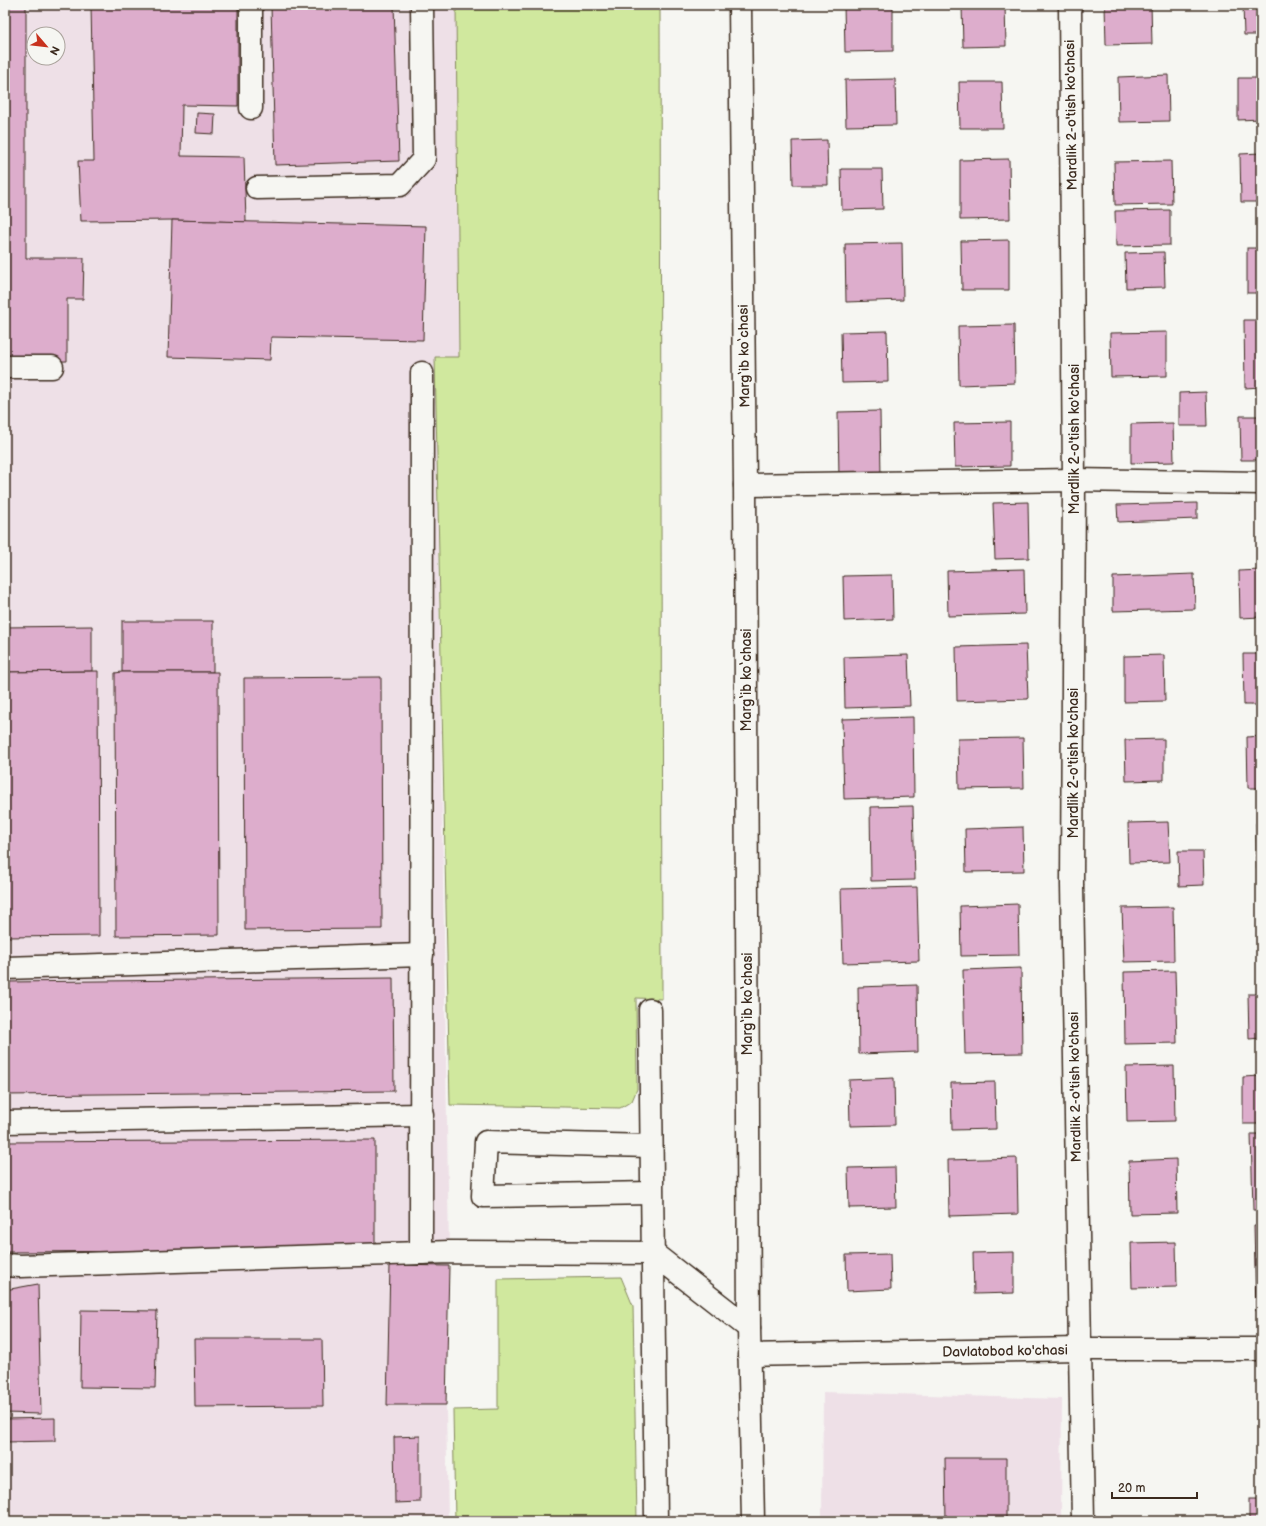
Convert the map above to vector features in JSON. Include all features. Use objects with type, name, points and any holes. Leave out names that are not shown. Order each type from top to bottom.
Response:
[{"type":"street","points":[[250,5],[251,108]]},
{"type":"street","points":[[257,188],[400,185],[424,159],[422,5]]},
{"type":"street","name":"Marg‘ib ko‘chasi","points":[[740,5],[745,485],[749,1355],[753,1521]]},
{"type":"street","name":"Mardlik 2-o'tish ko'chasi","points":[[1070,5],[1074,480],[1072,885],[1083,1521]]},
{"type":"street","points":[[5,367],[52,366]]},
{"type":"street","points":[[421,1253],[422,373]]},
{"type":"street","points":[[745,485],[1074,480],[1261,483]]},
{"type":"street","points":[[5,968],[422,955]]},
{"type":"street","points":[[650,1010],[656,1521]]},
{"type":"street","points":[[5,1122],[422,1115]]},
{"type":"street","points":[[651,1193],[483,1196],[486,1142],[652,1146]]},
{"type":"street","points":[[5,1265],[20,1266],[449,1252],[653,1253],[749,1328]]},
{"type":"street","name":"Davlatobod ko'chasi","points":[[749,1355],[1079,1349],[1261,1349]]},
{"type":"shaded area","points":[[5,5],[456,5],[459,357],[435,357],[449,1252],[446,1405],[448,1521],[5,1521]]},
{"type":"shaded area","points":[[823,1392],[1062,1399],[1061,1521],[822,1521]]},
{"type":"green space","points":[[456,5],[660,5],[662,999],[636,998],[637,1089],[632,1101],[620,1108],[450,1105],[435,357],[459,357]]},
{"type":"green space","points":[[621,1277],[633,1306],[637,1521],[455,1521],[453,1410],[498,1409],[498,1279]]},
{"type":"building","points":[[5,5],[26,5],[26,258],[84,258],[83,299],[67,299],[67,361],[5,362]]},
{"type":"building","points":[[91,5],[238,5],[238,106],[182,105],[181,156],[244,157],[246,222],[172,220],[81,221],[78,161],[94,161]]},
{"type":"building","points":[[271,5],[394,5],[399,161],[275,165]]},
{"type":"building","points":[[844,5],[893,5],[893,51],[845,52]]},
{"type":"building","points":[[962,5],[1005,5],[1006,46],[963,47]]},
{"type":"building","points":[[1105,5],[1151,5],[1152,44],[1106,45]]},
{"type":"building","points":[[1243,5],[1261,5],[1261,35],[1244,35]]},
{"type":"building","points":[[1168,75],[1169,121],[1119,122],[1118,77]]},
{"type":"building","points":[[1238,78],[1261,78],[1261,119],[1238,120]]},
{"type":"building","points":[[895,79],[896,125],[846,126],[845,80]]},
{"type":"building","points":[[959,82],[1002,82],[1003,128],[960,128]]},
{"type":"building","points":[[197,113],[215,114],[214,134],[196,133]]},
{"type":"building","points":[[827,140],[828,185],[793,185],[792,141]]},
{"type":"building","points":[[1261,153],[1261,202],[1241,202],[1240,154]]},
{"type":"building","points":[[1009,159],[1010,219],[960,220],[960,160]]},
{"type":"building","points":[[1171,161],[1172,204],[1115,205],[1114,162]]},
{"type":"building","points":[[841,169],[882,169],[883,209],[842,210]]},
{"type":"building","points":[[1170,210],[1170,245],[1116,246],[1115,211]]},
{"type":"building","points":[[172,220],[426,226],[423,340],[271,337],[270,360],[168,357]]},
{"type":"building","points":[[1009,240],[1009,290],[962,290],[961,241]]},
{"type":"building","points":[[902,243],[903,300],[846,302],[845,244]]},
{"type":"building","points":[[1247,248],[1261,248],[1261,293],[1247,293]]},
{"type":"building","points":[[1164,252],[1165,287],[1126,288],[1125,253]]},
{"type":"building","points":[[1244,320],[1261,320],[1261,387],[1245,388]]},
{"type":"building","points":[[1014,325],[1015,383],[959,385],[958,326]]},
{"type":"building","points":[[887,331],[888,382],[842,383],[841,332]]},
{"type":"building","points":[[1167,332],[1167,376],[1111,377],[1110,333]]},
{"type":"building","points":[[1206,392],[1207,426],[1179,426],[1179,393]]},
{"type":"building","points":[[880,411],[881,478],[839,479],[838,412]]},
{"type":"building","points":[[1240,416],[1261,416],[1261,460],[1241,460]]},
{"type":"building","points":[[1010,422],[1010,466],[955,467],[954,423]]},
{"type":"building","points":[[1173,423],[1174,462],[1131,463],[1131,424]]},
{"type":"building","points":[[1028,502],[1029,558],[995,559],[993,503]]},
{"type":"building","points":[[1197,503],[1197,519],[1118,522],[1117,505]]},
{"type":"building","points":[[1024,569],[1025,614],[948,616],[947,571]]},
{"type":"building","points":[[1261,570],[1261,617],[1240,618],[1239,571]]},
{"type":"building","points":[[1194,574],[1195,609],[1113,611],[1113,577]]},
{"type":"building","points":[[892,575],[893,619],[844,621],[843,576]]},
{"type":"building","points":[[122,621],[213,621],[213,672],[122,672]]},
{"type":"building","points":[[92,626],[92,671],[5,672],[5,627]]},
{"type":"building","points":[[1026,645],[1028,699],[957,701],[956,647]]},
{"type":"building","points":[[1243,654],[1261,654],[1261,705],[1244,705]]},
{"type":"building","points":[[908,655],[910,706],[845,708],[844,657]]},
{"type":"building","points":[[1164,655],[1165,701],[1124,702],[1124,656]]},
{"type":"building","points":[[98,671],[99,936],[5,937],[5,672]]},
{"type":"building","points":[[218,672],[219,935],[116,936],[115,673]]},
{"type":"building","points":[[381,677],[382,929],[245,930],[244,678]]},
{"type":"building","points":[[913,717],[914,797],[844,799],[842,719]]},
{"type":"building","points":[[1261,736],[1261,788],[1248,788],[1247,737]]},
{"type":"building","points":[[1023,738],[1024,788],[959,789],[958,739]]},
{"type":"building","points":[[1164,739],[1164,780],[1126,781],[1125,740]]},
{"type":"building","points":[[913,806],[915,880],[871,881],[870,807]]},
{"type":"building","points":[[1168,822],[1170,862],[1129,863],[1128,823]]},
{"type":"building","points":[[1256,823],[1261,823],[1261,869],[1257,869]]},
{"type":"building","points":[[1023,827],[1024,871],[966,872],[965,829]]},
{"type":"building","points":[[1178,851],[1203,851],[1204,885],[1179,886]]},
{"type":"building","points":[[917,887],[919,961],[843,963],[841,889]]},
{"type":"building","points":[[1018,904],[1019,955],[961,956],[960,906]]},
{"type":"building","points":[[1173,907],[1174,961],[1124,962],[1122,908]]},
{"type":"building","points":[[1021,968],[1022,1053],[965,1054],[963,970]]},
{"type":"building","points":[[1175,971],[1177,1043],[1125,1044],[1124,972]]},
{"type":"building","points":[[393,978],[394,1091],[5,1095],[5,982]]},
{"type":"building","points":[[917,985],[918,1052],[859,1054],[858,987]]},
{"type":"building","points":[[1248,994],[1261,994],[1261,1038],[1249,1039]]},
{"type":"building","points":[[1174,1066],[1175,1121],[1127,1122],[1126,1067]]},
{"type":"building","points":[[1261,1076],[1261,1124],[1243,1124],[1243,1077]]},
{"type":"building","points":[[894,1078],[895,1125],[850,1126],[849,1080]]},
{"type":"building","points":[[995,1082],[996,1129],[952,1130],[951,1083]]},
{"type":"building","points":[[1251,1134],[1261,1134],[1261,1210],[1253,1210]]},
{"type":"building","points":[[375,1140],[375,1250],[5,1252],[5,1142]]},
{"type":"building","points":[[1017,1158],[1018,1214],[949,1216],[948,1160]]},
{"type":"building","points":[[1176,1159],[1177,1213],[1130,1214],[1129,1161]]},
{"type":"building","points":[[895,1167],[896,1207],[849,1208],[848,1168]]},
{"type":"building","points":[[1254,1226],[1261,1226],[1261,1311],[1256,1311]]},
{"type":"building","points":[[1176,1242],[1177,1287],[1132,1288],[1131,1243]]},
{"type":"building","points":[[1014,1252],[1014,1293],[974,1294],[973,1253]]},
{"type":"building","points":[[890,1254],[891,1289],[847,1291],[846,1255]]},
{"type":"building","points":[[390,1265],[449,1266],[446,1405],[387,1405]]},
{"type":"building","points":[[38,1284],[41,1414],[5,1413],[5,1290]]},
{"type":"building","points":[[81,1310],[157,1311],[155,1388],[80,1387]]},
{"type":"building","points":[[194,1339],[322,1339],[323,1406],[195,1407]]},
{"type":"building","points":[[55,1418],[55,1441],[5,1442],[5,1419]]},
{"type":"building","points":[[420,1436],[420,1502],[395,1503],[394,1437]]},
{"type":"building","points":[[945,1458],[1006,1458],[1006,1521],[946,1521]]},
{"type":"building","points":[[1249,1499],[1261,1499],[1261,1521],[1249,1521]]}]
